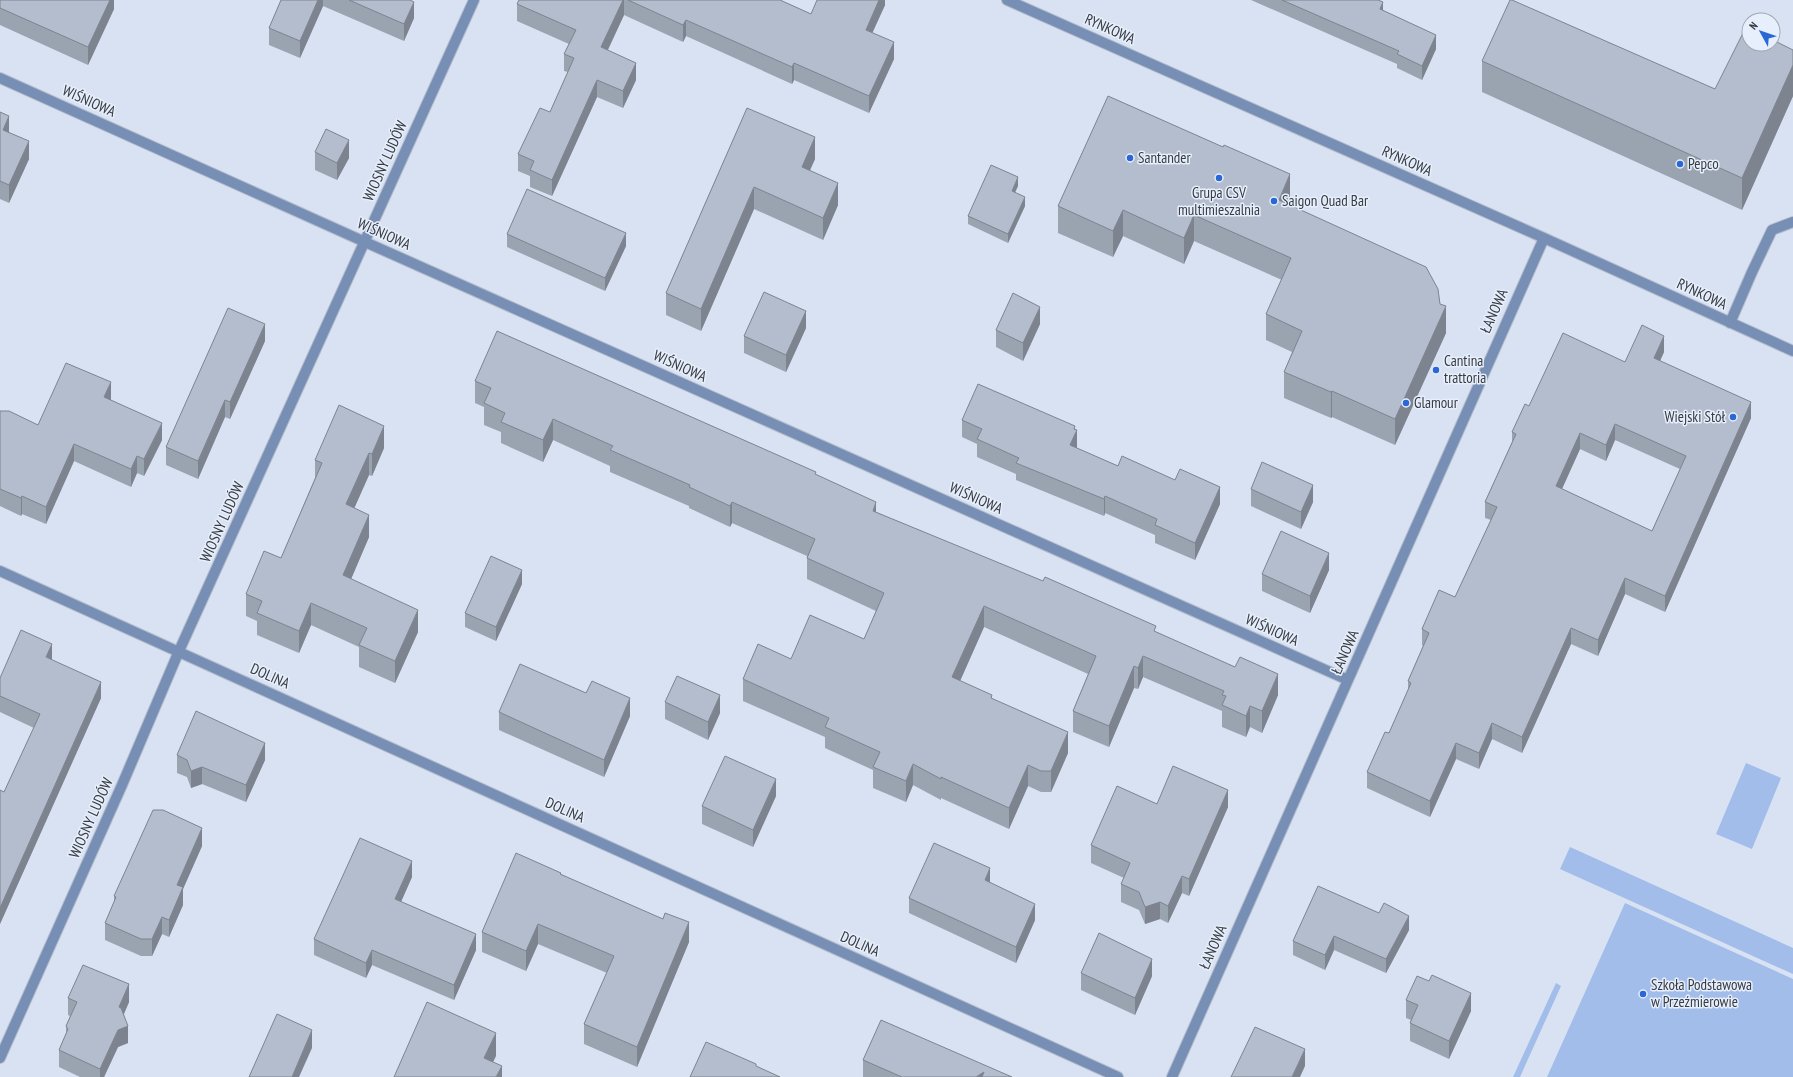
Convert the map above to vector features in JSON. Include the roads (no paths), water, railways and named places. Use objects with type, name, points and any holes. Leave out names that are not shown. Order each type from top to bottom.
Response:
[{"type":"street","name":"WIOSNY LUDÓW","points":[[0,1058],[180,651],[474,0]]},
{"type":"street","name":"RYNKOWA","points":[[1007,0],[1544,238],[1793,351]]},
{"type":"street","name":"WIŚNIOWA","points":[[0,78],[364,242],[1348,680]]},
{"type":"street","points":[[1730,323],[1772,230],[1793,222]]},
{"type":"street","name":"ŁANOWA","points":[[1172,1077],[1544,238]]},
{"type":"street","name":"DOLINA","points":[[0,571],[180,651],[1118,1077]]},
{"type":"place","name":"Santander","points":[[1130,158]]},
{"type":"place","name":"Pepco","points":[[1680,164]]},
{"type":"place","name":"Grupa CSV multimieszalnia","points":[[1219,178]]},
{"type":"place","name":"Saigon Quad Bar","points":[[1274,201]]},
{"type":"place","name":"Cantina trattoria","points":[[1436,370]]},
{"type":"place","name":"Glamour","points":[[1406,403]]},
{"type":"place","name":"Wiejski Stół","points":[[1733,417]]},
{"type":"place","name":"Szkoła Podstawowa w Przeźmierowie","points":[[1643,994]]}]
